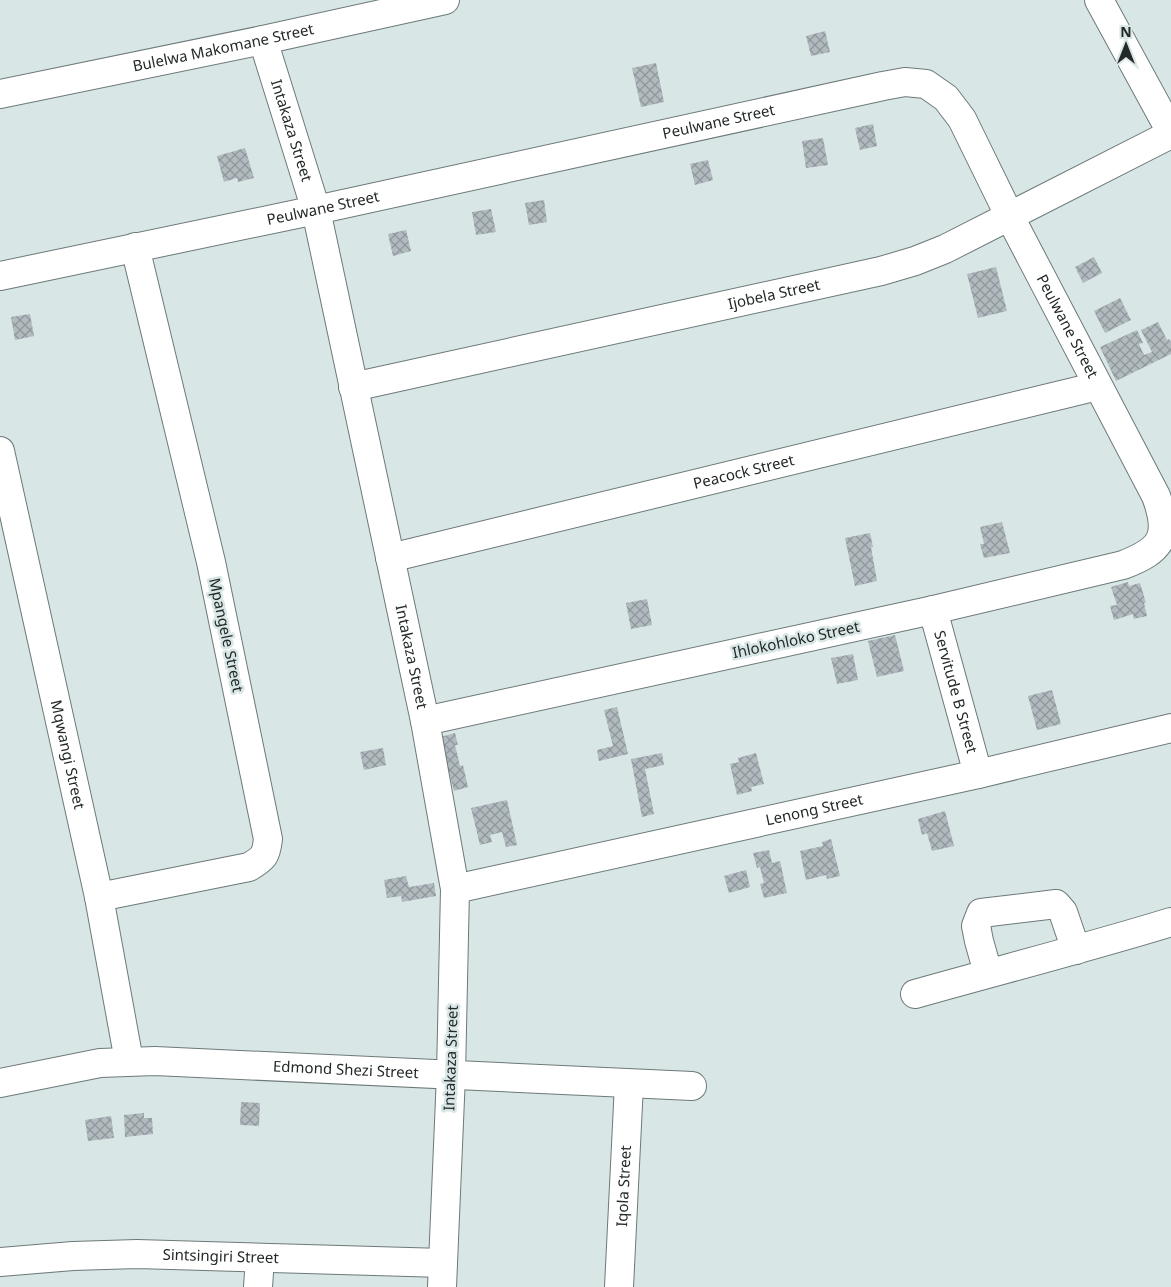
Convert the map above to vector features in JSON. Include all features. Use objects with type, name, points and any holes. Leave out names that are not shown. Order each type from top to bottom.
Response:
[{"type":"street","name":"Bulelwa Makomane Street","points":[[0,94],[263,40],[445,0]]},
{"type":"street","points":[[1100,0],[1171,133]]},
{"type":"street","name":"Intakaza Street","points":[[263,40],[316,210],[425,721],[455,889],[451,1075],[443,1275]]},
{"type":"street","name":"Peulwane Street","points":[[0,276],[316,210],[905,82],[926,84],[946,98],[962,120],[1162,511],[1164,534],[1160,542]]},
{"type":"street","name":"Ijobela Street","points":[[353,387],[880,271],[915,261],[945,249],[1010,217],[1171,133]]},
{"type":"street","name":"Mpangele Street","points":[[99,897],[249,867],[262,860],[268,839],[211,562],[135,247]]},
{"type":"street","name":"Peacock Street","points":[[390,558],[1098,386]]},
{"type":"street","name":"Mqwangi Street","points":[[0,450],[99,897],[129,1061]]},
{"type":"street","name":"Ihlokohloko Street","points":[[425,721],[933,610],[1123,565],[1151,551],[1160,542]]},
{"type":"street","name":"Servitude B Street","points":[[933,610],[978,774]]},
{"type":"street","name":"Lenong Street","points":[[455,889],[978,774],[1171,728]]},
{"type":"street","points":[[988,973],[976,926],[982,913],[1056,904],[1063,912],[1076,950]]},
{"type":"street","points":[[915,994],[1171,922]]},
{"type":"street","name":"Edmond Shezi Street","points":[[0,1083],[76,1067],[129,1061],[301,1067],[692,1086]]},
{"type":"street","name":"Iqola Street","points":[[619,1287],[628,1084]]},
{"type":"street","name":"Sintsingiri Street","points":[[0,1262],[73,1256],[137,1254],[260,1258],[443,1275]]},
{"type":"street","points":[[258,1287],[260,1258]]},
{"type":"building","points":[[825,31],[830,52],[811,56],[806,36]]},
{"type":"building","points":[[656,63],[664,102],[641,107],[632,68]]},
{"type":"building","points":[[873,124],[877,146],[860,150],[855,128]]},
{"type":"building","points":[[823,138],[828,165],[806,168],[802,141]]},
{"type":"building","points":[[245,148],[254,178],[238,182],[237,178],[224,182],[217,156]]},
{"type":"building","points":[[708,160],[713,180],[695,185],[690,164]]},
{"type":"building","points":[[544,200],[547,222],[529,225],[525,203]]},
{"type":"building","points":[[491,209],[496,232],[476,235],[472,212]]},
{"type":"building","points":[[406,230],[411,251],[393,256],[388,234]]},
{"type":"building","points":[[1094,257],[1102,273],[1083,283],[1075,267]]},
{"type":"building","points":[[996,267],[1007,311],[978,318],[967,274]]},
{"type":"building","points":[[1120,298],[1131,320],[1105,333],[1094,311]]},
{"type":"building","points":[[30,314],[34,336],[15,340],[11,317]]},
{"type":"building","points":[[1158,322],[1167,340],[1169,339],[1171,342],[1171,354],[1116,381],[1100,347],[1137,330],[1143,343],[1139,344],[1144,355],[1152,352],[1141,330]]},
{"type":"building","points":[[1002,522],[1010,553],[984,558],[980,544],[984,544],[980,527]]},
{"type":"building","points":[[870,533],[877,581],[855,586],[845,538]]},
{"type":"building","points":[[1128,582],[1129,586],[1140,583],[1146,603],[1144,603],[1147,616],[1134,619],[1133,614],[1114,620],[1110,606],[1117,605],[1111,587]]},
{"type":"building","points":[[647,599],[652,625],[631,629],[626,603]]},
{"type":"building","points":[[895,635],[904,671],[877,677],[868,641]]},
{"type":"building","points":[[853,654],[858,680],[837,684],[831,658]]},
{"type":"building","points":[[1052,690],[1061,724],[1037,730],[1028,696]]},
{"type":"building","points":[[617,707],[628,754],[599,761],[597,750],[613,746],[604,710]]},
{"type":"building","points":[[455,733],[458,745],[455,745],[460,766],[463,765],[468,787],[454,791],[440,737]]},
{"type":"building","points":[[383,748],[386,765],[364,770],[360,752]]},
{"type":"building","points":[[662,753],[664,765],[645,769],[654,814],[642,817],[631,759]]},
{"type":"building","points":[[756,753],[764,784],[751,787],[752,791],[737,795],[730,764],[739,762],[738,758]]},
{"type":"building","points":[[507,800],[517,845],[506,847],[502,832],[490,835],[492,842],[480,845],[471,808]]},
{"type":"building","points":[[945,811],[954,846],[932,851],[927,833],[922,835],[918,819]]},
{"type":"building","points":[[831,839],[840,876],[827,879],[826,875],[806,880],[800,851],[823,846],[822,842]]},
{"type":"building","points":[[769,850],[772,863],[780,861],[787,893],[764,898],[760,884],[764,883],[760,867],[757,868],[753,853]]},
{"type":"building","points":[[746,870],[750,887],[729,893],[724,876]]},
{"type":"building","points":[[406,876],[409,887],[434,883],[436,896],[402,902],[401,896],[387,898],[384,880]]},
{"type":"building","points":[[241,1102],[260,1103],[259,1126],[240,1125]]},
{"type":"building","points":[[144,1113],[144,1118],[152,1118],[153,1134],[125,1137],[124,1115]]},
{"type":"building","points":[[111,1116],[114,1138],[88,1141],[85,1120]]}]
